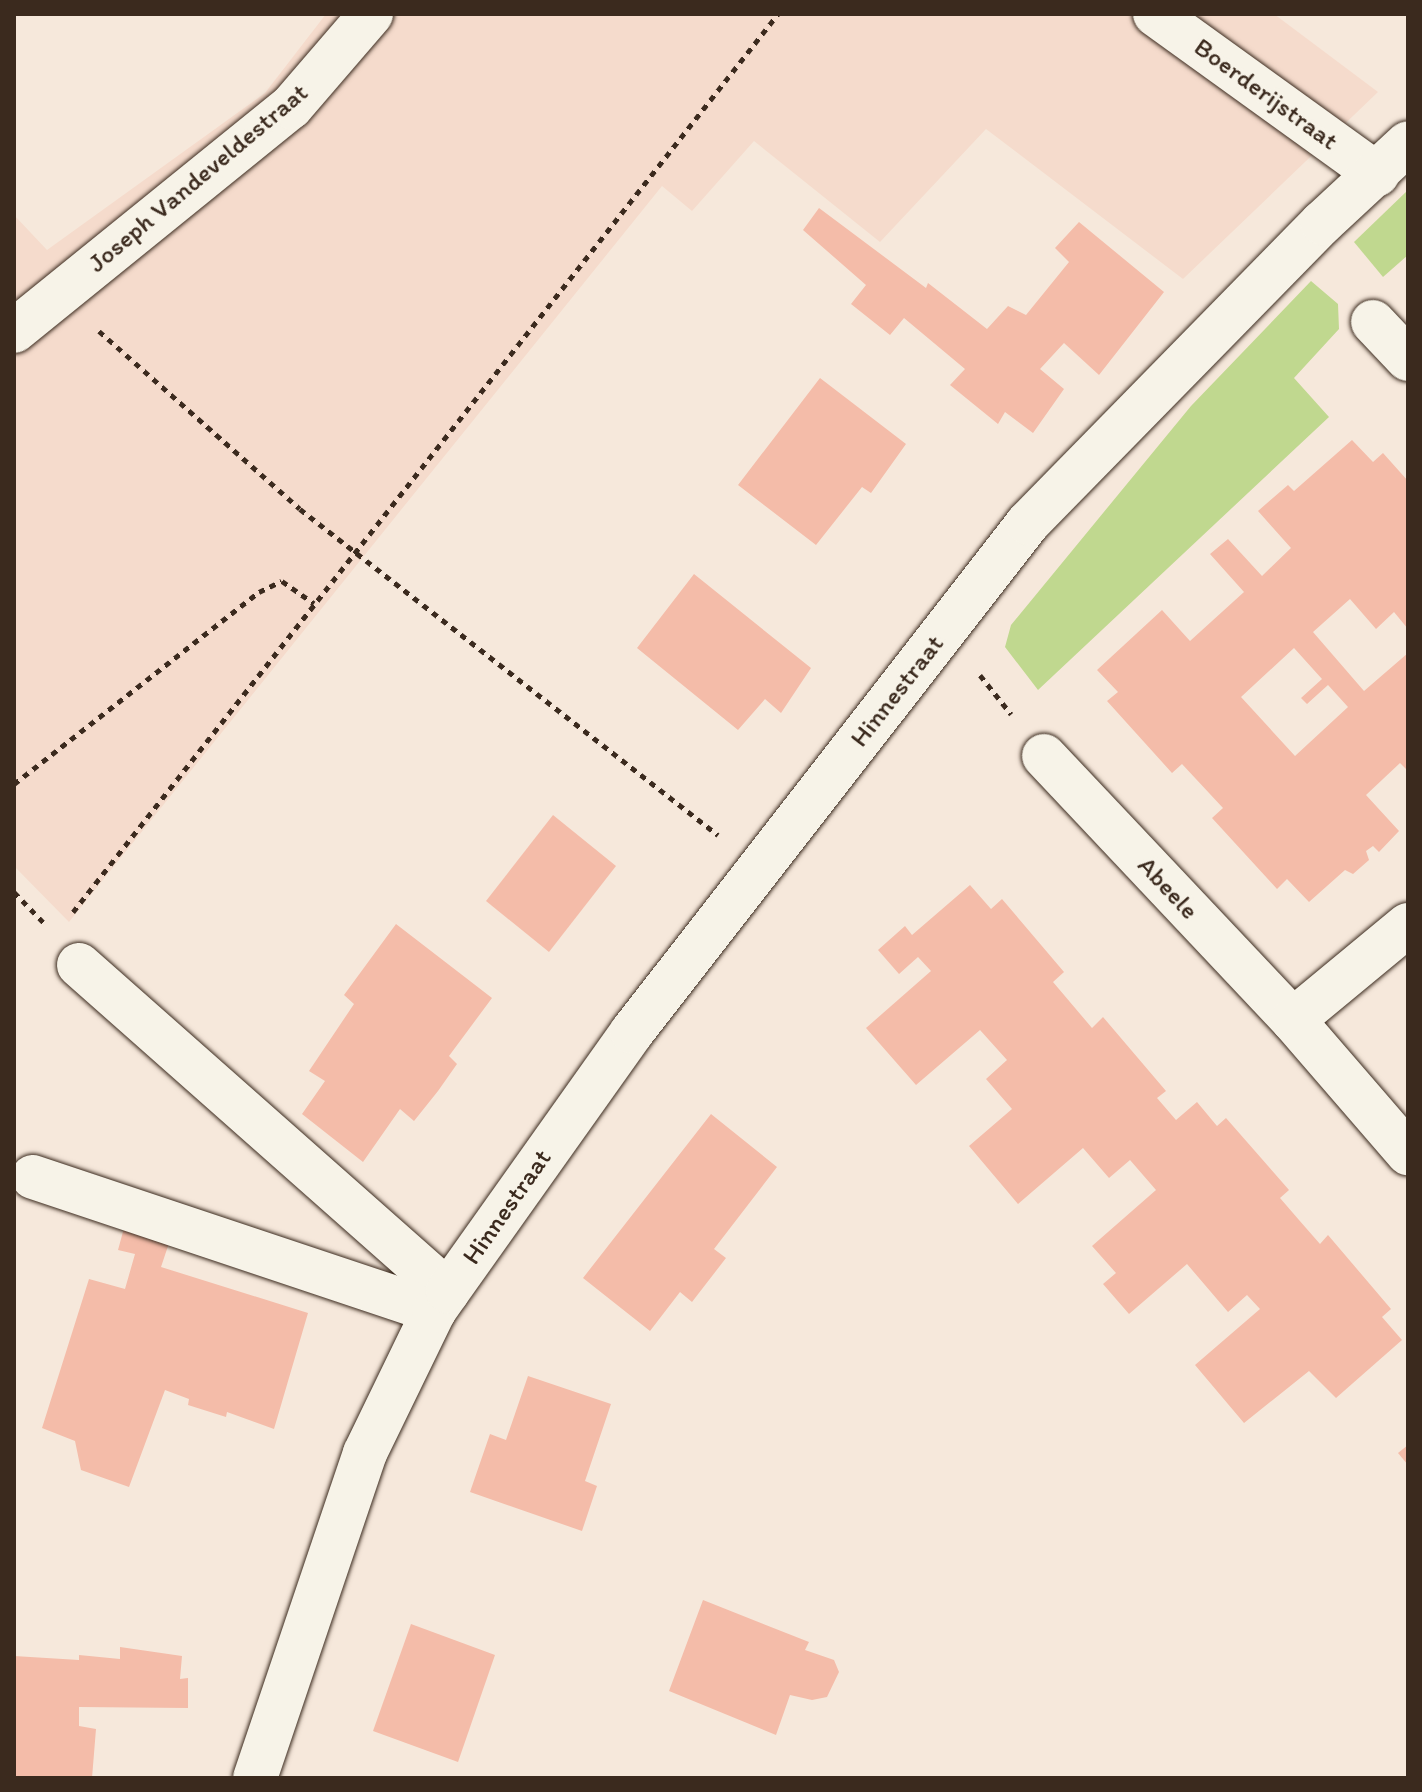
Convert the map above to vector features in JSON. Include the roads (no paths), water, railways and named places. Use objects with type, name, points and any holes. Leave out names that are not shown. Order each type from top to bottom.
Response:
[{"type":"street","name":"Joseph Vandeveldestraat","points":[[14,331],[291,107],[371,14]]},
{"type":"street","name":"Boerderijstraat","points":[[1155,14],[1377,174]]},
{"type":"street","name":"Hinnestraat","points":[[255,1778],[365,1453],[441,1301],[632,1032],[1028,523],[1322,223],[1408,143]]},
{"type":"street","points":[[1373,322],[1408,359]]},
{"type":"street","name":"Abeele","points":[[1044,756],[1293,1020],[1408,1153]]},
{"type":"street","points":[[1293,1020],[1408,925]]},
{"type":"street","name":"Hinnestraat","points":[[79,965],[441,1301]]},
{"type":"street","points":[[33,1177],[441,1301]]}]
